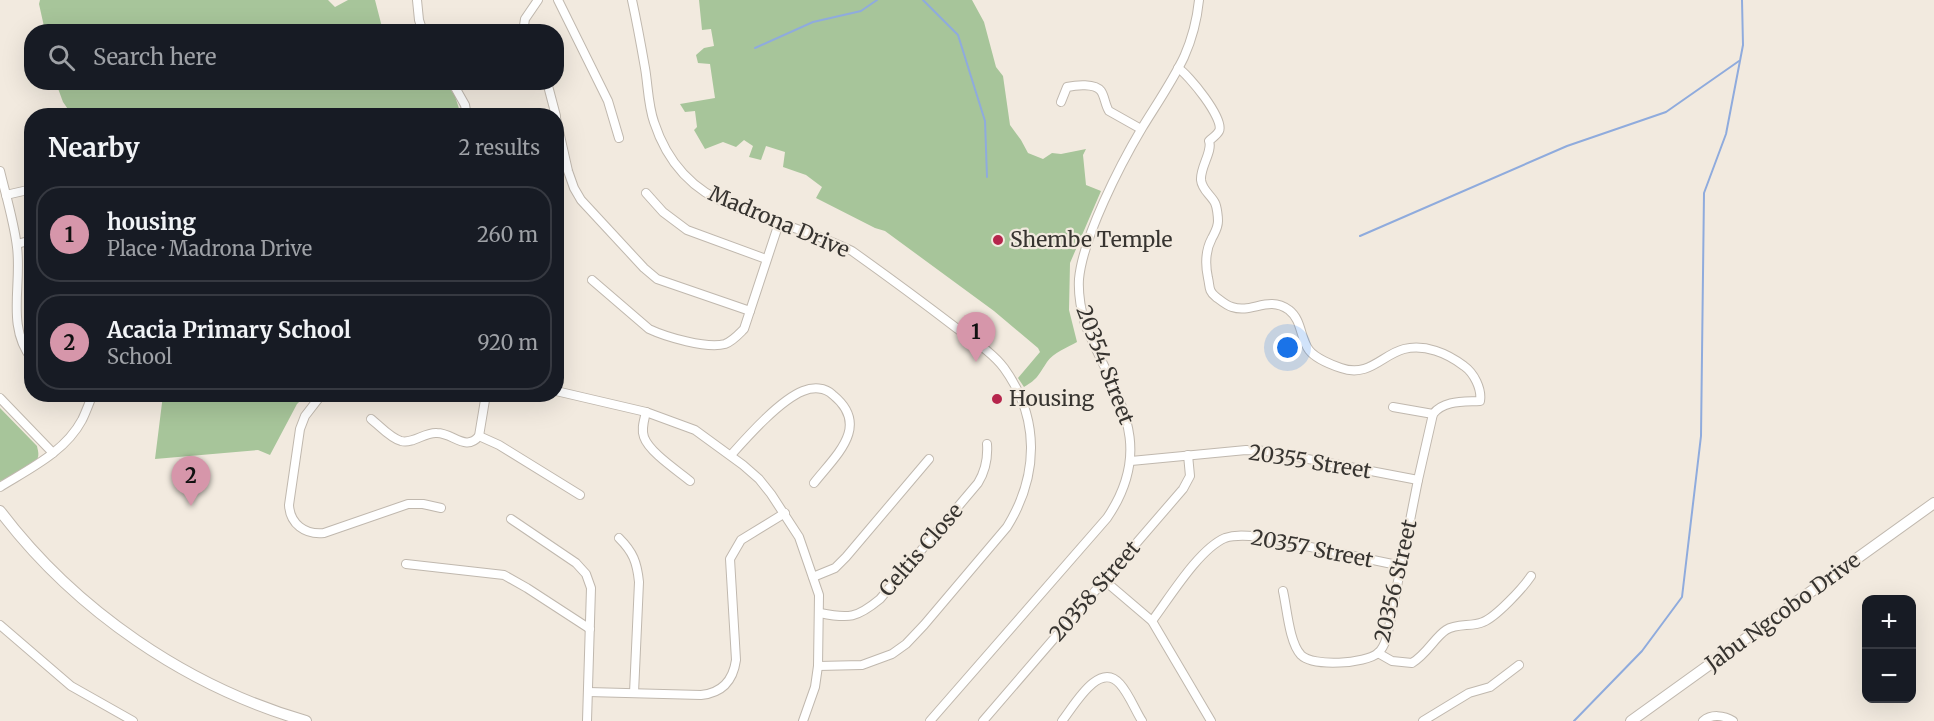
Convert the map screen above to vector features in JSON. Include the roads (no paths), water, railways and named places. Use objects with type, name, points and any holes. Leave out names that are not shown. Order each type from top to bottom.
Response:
[{"type":"main road","name":"Jabu Ngcobo Drive","points":[[1631,721],[1934,503]]},
{"type":"main road","points":[[0,511],[25,542],[61,578],[116,626],[153,651],[246,699],[306,721]]},
{"type":"street","points":[[417,0],[420,24]]},
{"type":"street","points":[[524,24],[525,19],[538,0]]},
{"type":"street","points":[[558,0],[608,101],[619,138]]},
{"type":"street","name":"Madrona Drive","points":[[632,0],[653,121],[665,148],[678,169],[691,183],[710,197],[830,240],[852,251],[983,348],[1003,367],[1025,409],[1031,438],[1030,469],[1027,487],[1018,510],[1007,526],[906,644],[892,654],[862,666],[818,666]]},
{"type":"street","name":"20354 Street","points":[[930,721],[1107,518],[1120,500],[1131,461],[1129,424],[1081,311],[1079,280],[1081,266],[1095,226],[1119,172],[1141,129],[1178,68],[1192,34],[1199,0]]},
{"type":"street","points":[[1178,68],[1184,72],[1206,100],[1217,117],[1220,128],[1219,133],[1209,141],[1210,148],[1202,168],[1201,182],[1215,203],[1218,221],[1206,256],[1209,290],[1215,297],[1232,307],[1245,308],[1271,303],[1285,308],[1295,315],[1308,349],[1346,370],[1370,368],[1405,348],[1441,351],[1468,369],[1479,389],[1481,401],[1450,404],[1438,408],[1433,414],[1393,407]]},
{"type":"street","points":[[1060,102],[1067,87],[1080,85],[1097,88],[1102,93],[1108,111],[1141,129]]},
{"type":"street","points":[[457,90],[466,108]]},
{"type":"street","points":[[549,90],[554,108]]},
{"type":"street","points":[[564,149],[574,188],[581,200],[644,268],[663,282],[750,311]]},
{"type":"street","points":[[0,171],[17,244],[18,329],[24,346]]},
{"type":"street","points":[[6,195],[24,191]]},
{"type":"street","points":[[646,193],[663,212],[687,230],[766,258]]},
{"type":"street","points":[[592,280],[649,329],[660,334],[706,345],[726,344],[744,329],[778,223]]},
{"type":"street","points":[[17,244],[24,242]]},
{"type":"street","points":[[731,455],[756,428],[795,395],[816,388],[825,390],[835,396],[847,411],[851,429],[844,444],[814,483]]},
{"type":"street","points":[[564,392],[646,412],[695,430],[731,455],[759,480],[785,513],[799,537],[819,595],[818,666],[815,687],[803,721]]},
{"type":"street","points":[[0,398],[53,453]]},
{"type":"street","points":[[0,487],[53,453],[70,438],[81,422],[90,402]]},
{"type":"street","points":[[316,402],[305,416],[300,429],[289,505],[290,512],[298,526],[311,533],[324,533],[408,504],[423,504],[441,508]]},
{"type":"street","points":[[371,419],[391,436],[403,441],[413,441],[436,432],[470,443],[479,436],[485,402]]},
{"type":"street","points":[[646,412],[643,430],[646,441],[652,449],[690,481]]},
{"type":"street","name":"20356 Street","points":[[1283,591],[1296,647],[1306,658],[1318,662],[1353,662],[1371,658],[1378,653],[1387,637],[1433,414]]},
{"type":"street","points":[[479,436],[499,445],[580,495]]},
{"type":"street","name":"Celtis Close","points":[[820,614],[850,617],[866,610],[880,599],[978,483],[988,459],[987,444]]},
{"type":"street","name":"20355 Street","points":[[1131,461],[1246,450],[1418,480]]},
{"type":"street","name":"20358 Street","points":[[983,721],[1188,481],[1190,476],[1188,455]]},
{"type":"street","points":[[813,577],[835,568],[846,557],[929,459]]},
{"type":"street","points":[[588,692],[701,695],[719,690],[727,684],[733,675],[736,660],[730,559],[741,540],[785,513]]},
{"type":"street","points":[[511,519],[576,563],[586,574],[591,588],[587,721]]},
{"type":"street","name":"20357 Street","points":[[1152,621],[1205,551],[1227,538],[1240,535],[1262,537],[1402,566]]},
{"type":"street","points":[[619,538],[631,550],[637,564],[639,582],[634,693]]},
{"type":"street","points":[[406,564],[504,575],[590,629]]},
{"type":"street","points":[[1378,653],[1392,661],[1412,663],[1429,649],[1447,629],[1482,623],[1489,619],[1522,589],[1531,576]]},
{"type":"street","points":[[1105,580],[1152,621],[1211,721]]},
{"type":"street","points":[[0,625],[71,686],[133,721]]},
{"type":"street","points":[[1423,721],[1469,693],[1490,687],[1519,665]]},
{"type":"street","points":[[1062,721],[1086,690],[1097,680],[1107,677],[1120,685],[1142,721]]},
{"type":"street","points":[[1703,721],[1714,716],[1730,718],[1733,721]]},
{"type":"waterway","points":[[755,48],[813,22],[861,11],[877,0]]},
{"type":"waterway","points":[[923,0],[958,35],[985,121],[987,177]]},
{"type":"waterway","points":[[1574,721],[1642,651],[1682,597],[1701,436],[1704,193],[1726,134],[1743,45],[1742,0]]},
{"type":"waterway","points":[[1360,236],[1567,146],[1666,112],[1739,61]]},
{"type":"place","name":"Shembe Temple","points":[[998,240]]},
{"type":"place","name":"housing","points":[[976,362]]},
{"type":"place","name":"Housing","points":[[997,399]]},
{"type":"place","name":"Acacia Primary School","points":[[191,506]]}]
